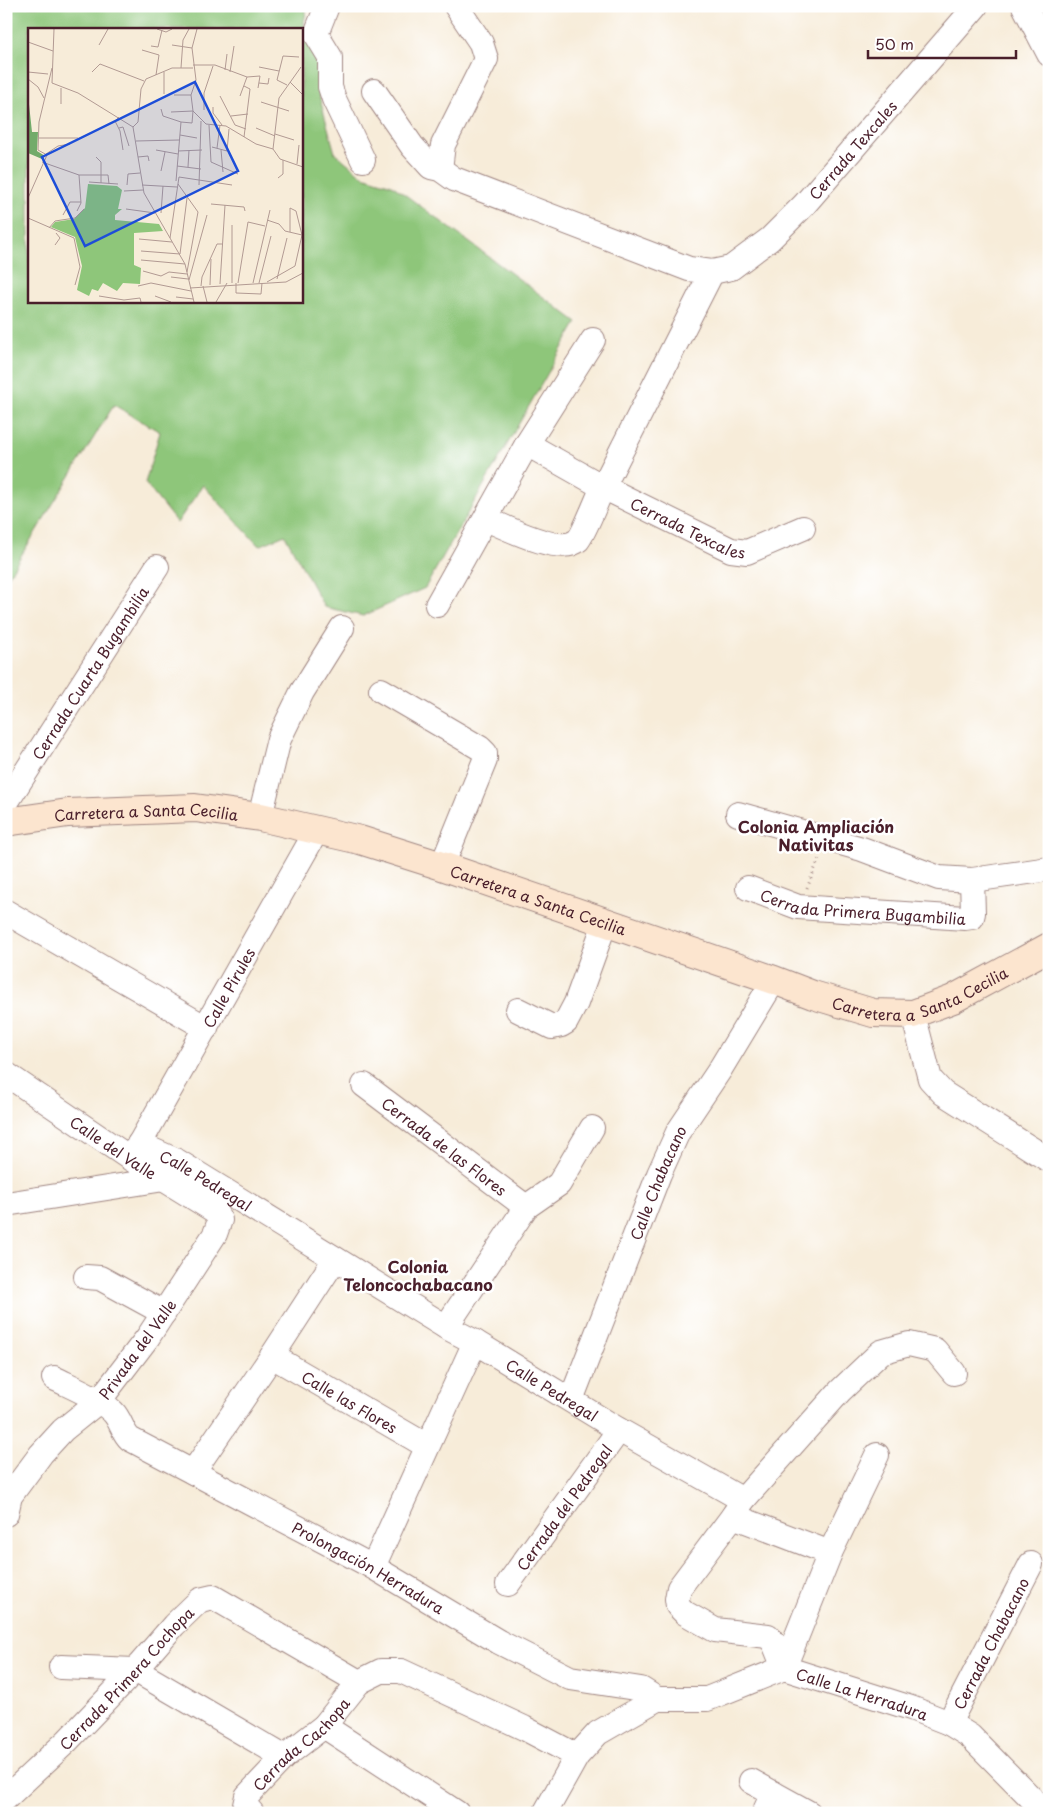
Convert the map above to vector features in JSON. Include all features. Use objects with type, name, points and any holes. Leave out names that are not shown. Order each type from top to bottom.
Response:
[{"type":"main road","name":"Carretera a Santa Cecilia","points":[[6,822],[68,813],[195,808],[260,817],[360,840],[442,866],[813,995],[873,1013],[913,1014],[952,1000],[1049,947]]},
{"type":"street","points":[[327,6],[316,34],[330,57],[330,86],[334,99],[363,160]]},
{"type":"street","points":[[440,169],[444,145],[486,59],[482,43],[456,6]]},
{"type":"street","name":"Cerrada Texcales","points":[[374,91],[412,146],[431,167],[440,169],[454,179],[689,269],[712,272],[731,268],[770,239],[804,205],[976,6]]},
{"type":"street","points":[[1024,6],[1049,54]]},
{"type":"street","points":[[486,519],[550,544],[570,545],[579,539],[603,487],[712,272]]},
{"type":"street","points":[[437,605],[527,444],[593,340]]},
{"type":"street","name":"Cerrada Texcales","points":[[527,444],[603,487],[732,550],[747,552],[803,528]]},
{"type":"street","name":"Cerrada Cuarta Bugambilia","points":[[6,803],[157,567]]},
{"type":"street","points":[[260,817],[279,739],[302,692],[342,628]]},
{"type":"street","points":[[381,690],[480,748],[485,753],[485,760],[442,866]]},
{"type":"street","points":[[738,814],[862,849],[939,878],[972,880],[1049,869]]},
{"type":"street","name":"Calle Pirules","points":[[135,1151],[317,830]]},
{"type":"street","name":"Cerrada Primera Bugambilia","points":[[748,888],[798,907],[972,917],[972,880]]},
{"type":"street","points":[[6,912],[206,1028]]},
{"type":"street","points":[[518,1010],[552,1027],[566,1022],[576,1003],[605,922]]},
{"type":"street","name":"Calle Chabacano","points":[[571,1400],[659,1174],[678,1132],[719,1071],[774,980]]},
{"type":"street","points":[[913,1014],[930,1079],[943,1093],[1049,1160]]},
{"type":"street","name":"Calle del Valle","points":[[6,1074],[135,1151],[164,1179],[215,1211],[220,1220]]},
{"type":"street","name":"Cerrada de las Flores","points":[[364,1085],[526,1207]]},
{"type":"street","points":[[446,1327],[526,1207],[559,1184],[592,1128]]},
{"type":"street","name":"Calle Pedregal","points":[[135,1151],[178,1161],[446,1327],[571,1400],[738,1508],[830,1553]]},
{"type":"street","points":[[6,1204],[164,1179]]},
{"type":"street","name":"Privada del Valle","points":[[8,1501],[40,1454],[63,1430],[99,1401],[148,1337],[215,1234],[220,1220]]},
{"type":"street","points":[[193,1472],[335,1259]]},
{"type":"street","points":[[86,1277],[100,1278],[164,1313]]},
{"type":"street","points":[[373,1567],[474,1342]]},
{"type":"street","points":[[784,1668],[774,1643],[768,1636],[715,1630],[685,1613],[678,1606],[677,1598],[680,1588],[738,1508],[840,1391],[881,1352],[909,1344],[934,1350],[954,1373]]},
{"type":"street","name":"Calle las Flores","points":[[272,1356],[428,1446]]},
{"type":"street","name":"Prolongación Herradura","points":[[54,1378],[99,1401],[115,1414],[125,1434],[130,1439],[373,1567],[499,1642],[570,1678],[641,1689],[657,1698]]},
{"type":"street","name":"Cerrada del Pedregal","points":[[508,1584],[619,1430]]},
{"type":"street","points":[[784,1668],[830,1553],[877,1455]]},
{"type":"street","name":"Cerrada Chabacano","points":[[949,1723],[1031,1564]]},
{"type":"street","name":"Cerrada Primera Cochopa","points":[[6,1798],[67,1741],[135,1670],[174,1625],[200,1600],[213,1597],[359,1682]]},
{"type":"street","points":[[61,1667],[135,1670],[284,1757]]},
{"type":"street","name":"Calle La Herradura","points":[[657,1698],[707,1699],[784,1668],[911,1708],[949,1723],[970,1736],[1046,1813]]},
{"type":"street","points":[[359,1682],[381,1671],[401,1671],[524,1728],[576,1756]]},
{"type":"street","name":"Cerrada Cachopa","points":[[248,1809],[247,1796],[284,1757],[324,1726],[359,1682]]},
{"type":"street","points":[[547,1810],[576,1756],[598,1733],[657,1698]]},
{"type":"street","points":[[324,1726],[457,1813]]},
{"type":"street","points":[[751,1781],[769,1803],[809,1813]]},
{"type":"path","points":[[798,907],[828,839]]},
{"type":"green space","points":[[6,6],[307,6],[304,23],[318,69],[320,99],[335,153],[363,176],[392,185],[577,322],[425,588],[363,616],[324,607],[285,535],[259,546],[203,485],[177,523],[145,483],[160,432],[114,405],[6,580]]},
{"type":"district","name":"Colonia Ampliación Nativitas","points":[[816,835]]},
{"type":"district","name":"Colonia Teloncochabacano","points":[[418,1275]]}]
